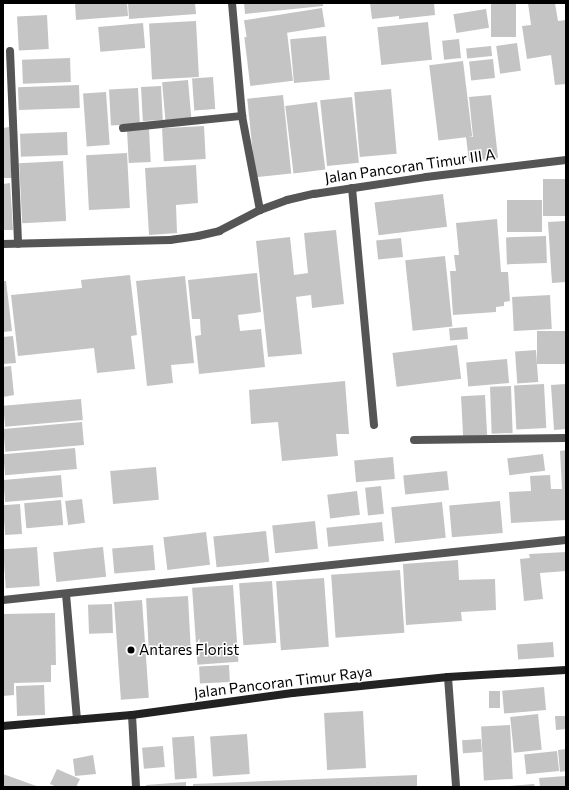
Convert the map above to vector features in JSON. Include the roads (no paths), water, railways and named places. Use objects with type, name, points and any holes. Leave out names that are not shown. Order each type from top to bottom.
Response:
[{"type":"street","points":[[232,3],[242,116],[260,210]]},
{"type":"street","points":[[10,51],[18,244]]},
{"type":"street","points":[[123,128],[242,116]]},
{"type":"street","name":"Jalan Pancoran Timur III A","points":[[3,244],[170,240],[198,236],[219,231],[260,210],[287,200],[352,188],[426,177],[566,160]]},
{"type":"street","points":[[352,188],[374,425]]},
{"type":"street","points":[[414,440],[566,438]]},
{"type":"street","points":[[3,600],[566,540]]},
{"type":"street","points":[[66,594],[77,720]]},
{"type":"street","name":"Jalan Pancoran Timur Raya","points":[[3,726],[132,715],[293,693],[448,677],[566,670]]},
{"type":"street","points":[[448,677],[456,787]]},
{"type":"street","points":[[132,715],[136,787]]},
{"type":"place","name":"Antares Florist","points":[[131,650]]}]
